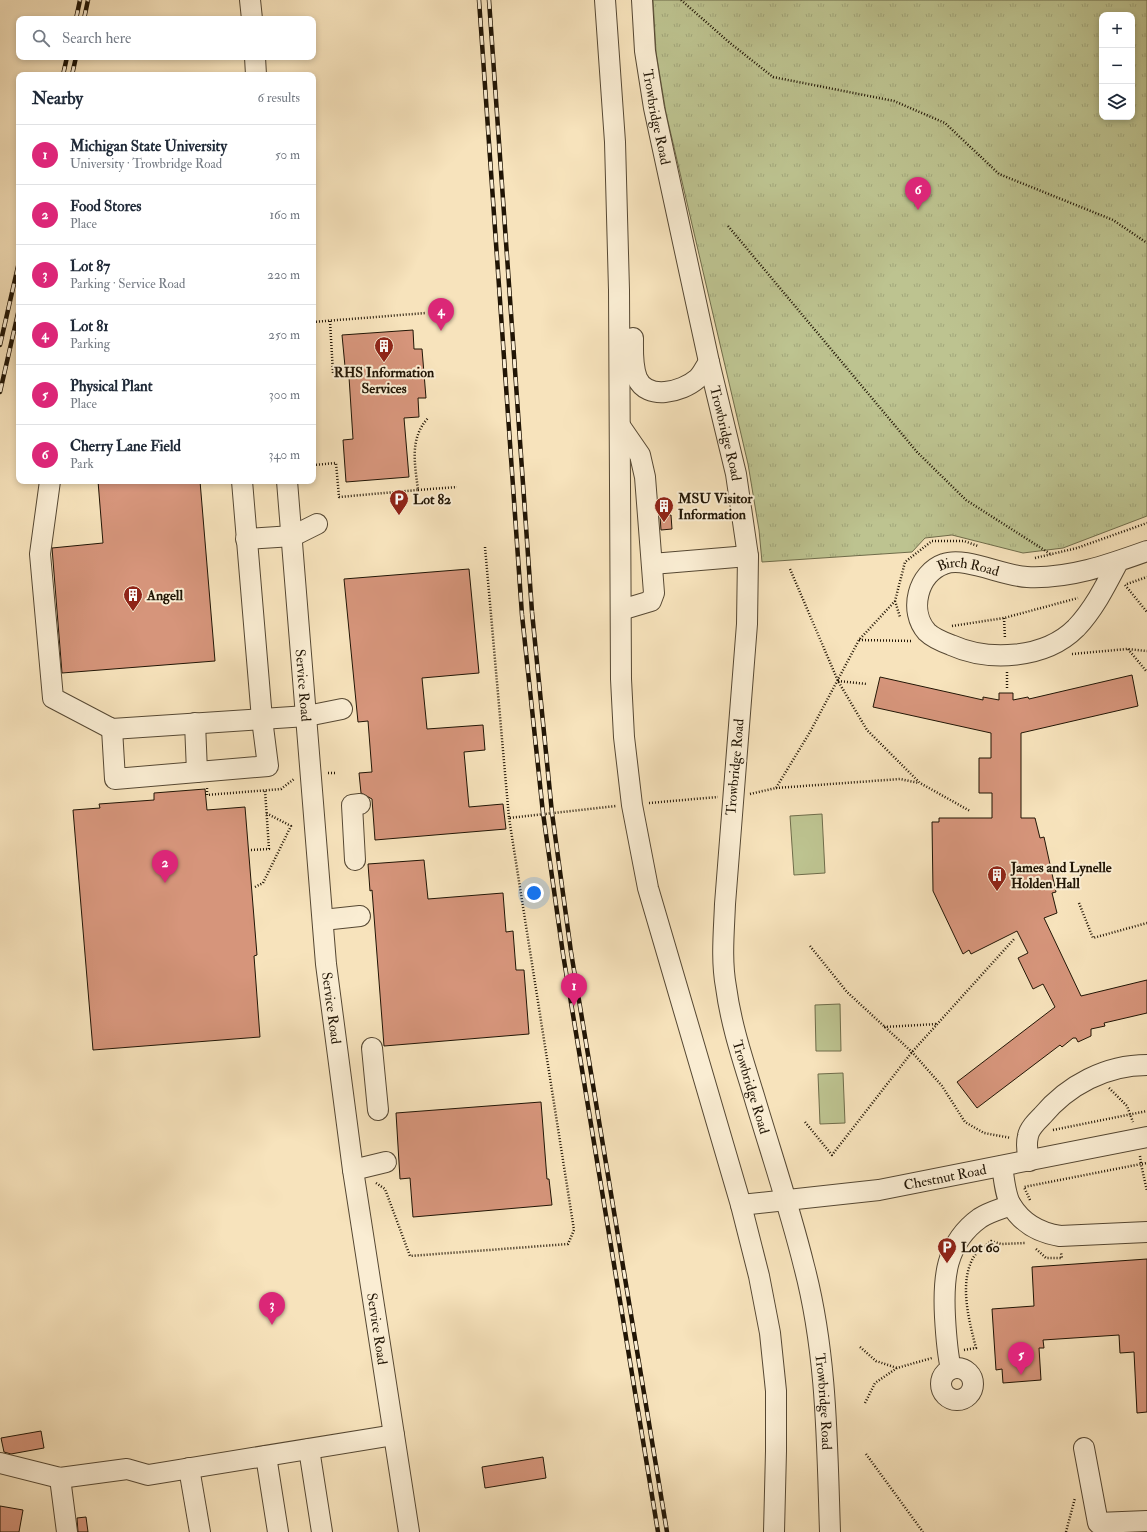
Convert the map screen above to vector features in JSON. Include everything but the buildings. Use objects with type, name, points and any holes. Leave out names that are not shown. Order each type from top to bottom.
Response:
[{"type":"street","points":[[250,0],[252,16]]},
{"type":"street","points":[[605,0],[615,142],[619,290],[621,679],[624,737],[632,805],[648,888],[741,1204],[759,1276],[771,1347],[776,1391],[774,1532]]},
{"type":"street","name":"Trowbridge Road","points":[[642,0],[645,51],[654,108],[709,362],[736,474],[748,556],[747,624],[725,904],[723,943],[725,986],[735,1033],[786,1200],[815,1312],[823,1370],[830,1532]]},
{"type":"street","points":[[255,60],[256,72]]},
{"type":"street","points":[[615,142],[627,180],[629,197],[633,364],[638,379],[646,388],[663,393],[681,389],[698,379],[709,362]]},
{"type":"street","points":[[620,426],[640,455],[645,477],[654,593],[651,601],[621,610]]},
{"type":"street","points":[[50,484],[40,554],[53,698],[112,729],[307,716],[342,709]]},
{"type":"street","points":[[112,729],[115,779],[268,766],[262,718],[242,484]]},
{"type":"street","name":"Service Road","points":[[287,484],[293,536],[326,964],[353,1170],[409,1532]]},
{"type":"street","points":[[246,539],[293,536],[317,524]]},
{"type":"street","name":"Birch Road","points":[[928,632],[920,620],[916,603],[919,590],[926,577],[943,564],[961,562],[1007,574],[1051,577],[1075,574],[1118,562],[1147,551]]},
{"type":"street","points":[[652,564],[748,556]]},
{"type":"street","points":[[928,632],[940,640],[961,650],[980,654],[1006,655],[1027,652],[1064,638],[1076,628],[1103,591],[1118,562]]},
{"type":"street","points":[[194,723],[197,772]]},
{"type":"street","points":[[355,860],[352,805],[360,804]]},
{"type":"street","points":[[323,920],[360,916]]},
{"type":"street","points":[[372,1048],[378,1110]]},
{"type":"street","points":[[1029,1161],[1026,1148],[1028,1135],[1044,1112],[1060,1097],[1083,1082],[1103,1072],[1128,1066],[1147,1064]]},
{"type":"street","name":"Chestnut Road","points":[[741,1204],[879,1190],[1142,1138]]},
{"type":"street","points":[[353,1170],[386,1162]]},
{"type":"street","points":[[1002,1166],[1011,1205],[1022,1218],[1035,1229],[1048,1234],[1060,1236],[1147,1232]]},
{"type":"street","points":[[949,1361],[943,1288],[947,1265],[964,1233],[981,1217],[1011,1205]]},
{"type":"street","points":[[0,1463],[60,1478],[127,1469],[148,1475],[394,1435]]},
{"type":"street","points":[[1084,1448],[1098,1527],[1147,1521]]},
{"type":"street","points":[[309,1449],[322,1532]]},
{"type":"street","points":[[266,1456],[278,1532]]},
{"type":"street","points":[[189,1468],[200,1532]]},
{"type":"street","points":[[60,1478],[67,1532]]},
{"type":"path","points":[[681,0],[730,43],[773,77],[894,101],[945,123],[999,174],[1113,220],[1147,244]]},
{"type":"path","points":[[728,226],[917,452],[966,500],[1052,555]]},
{"type":"path","points":[[316,322],[426,313]]},
{"type":"path","points":[[330,321],[333,373]]},
{"type":"path","points":[[418,490],[414,454],[415,437],[422,424],[428,418]]},
{"type":"path","points":[[316,466],[336,463],[339,497],[457,487]]},
{"type":"path","points":[[376,1183],[386,1189],[410,1256],[568,1244],[574,1230],[508,818],[485,548]]},
{"type":"path","points":[[790,569],[838,681],[867,730],[920,783],[970,811]]},
{"type":"path","points":[[1147,577],[1124,585],[1147,612]]},
{"type":"path","points":[[859,640],[913,641],[928,632],[941,628],[1004,618],[1103,591]]},
{"type":"path","points":[[1072,654],[1127,649],[1147,651]]},
{"type":"path","points":[[1127,649],[1147,672]]},
{"type":"path","points":[[838,681],[867,684]]},
{"type":"path","points":[[776,788],[900,779],[920,783]]},
{"type":"path","points":[[251,850],[269,849],[265,790]]},
{"type":"path","points":[[508,818],[754,793]]},
{"type":"path","points":[[255,887],[263,883],[291,826],[266,813]]},
{"type":"path","points":[[1079,903],[1093,938],[1147,923]]},
{"type":"path","points":[[805,1122],[832,1155],[912,1052],[1015,938]]},
{"type":"path","points":[[810,946],[847,992],[912,1052],[942,1086],[965,1122],[984,1133],[1007,1138],[1147,1111]]},
{"type":"path","points":[[884,1027],[937,1024]]},
{"type":"path","points":[[1103,1072],[1109,1089],[1128,1106],[1142,1138],[1141,1164],[1147,1191]]},
{"type":"path","points":[[1032,1204],[1024,1187],[1147,1163]]},
{"type":"path","points":[[1034,1246],[1046,1258],[1062,1258],[1060,1236]]},
{"type":"path","points":[[865,1403],[875,1383],[897,1368],[923,1361],[949,1361],[976,1348],[968,1317],[966,1292],[969,1270],[975,1255],[991,1241],[1001,1244],[1023,1242],[1028,1244]]},
{"type":"path","points":[[860,1347],[876,1361],[897,1368]]},
{"type":"path","points":[[866,1454],[923,1532]]},
{"type":"green space","points":[[653,0],[1147,0],[1147,516],[1063,548],[1023,553],[952,535],[925,538],[912,552],[762,562],[759,530],[748,464],[666,113],[656,52]]},
{"type":"green space","points":[[822,814],[825,873],[794,875],[790,816]]},
{"type":"green space","points":[[840,1004],[841,1051],[816,1051],[815,1005]]},
{"type":"green space","points":[[843,1073],[845,1123],[820,1124],[818,1074]]},
{"type":"railway","points":[[77,16],[80,0]]},
{"type":"railway","points":[[85,16],[88,0]]},
{"type":"railway","points":[[479,0],[522,615],[543,813],[563,954],[658,1532]]},
{"type":"railway","points":[[489,0],[532,612],[552,813],[571,952],[667,1532]]},
{"type":"railway","points":[[64,72],[66,60]]},
{"type":"railway","points":[[73,72],[75,60]]},
{"type":"railway","points":[[0,345],[16,275]]},
{"type":"railway","points":[[0,392],[16,322]]},
{"type":"place","name":"Cherry Lane Field","points":[[918,210]]},
{"type":"place","name":"Lot 81","points":[[441,331]]},
{"type":"place","name":"RHS Information Services","points":[[384,363]]},
{"type":"place","name":"Lot 82","points":[[399,516]]},
{"type":"place","name":"MSU Visitor Information","points":[[664,523]]},
{"type":"place","name":"Angell","points":[[133,612]]},
{"type":"place","name":"Food Stores","points":[[165,883]]},
{"type":"place","name":"James and Lynelle Holden Hall","points":[[997,892]]},
{"type":"place","name":"Michigan State University","points":[[574,1006]]},
{"type":"place","name":"Lot 60","points":[[947,1264]]},
{"type":"place","name":"Lot 87","points":[[272,1325]]},
{"type":"place","name":"Physical Plant","points":[[1021,1375]]}]
